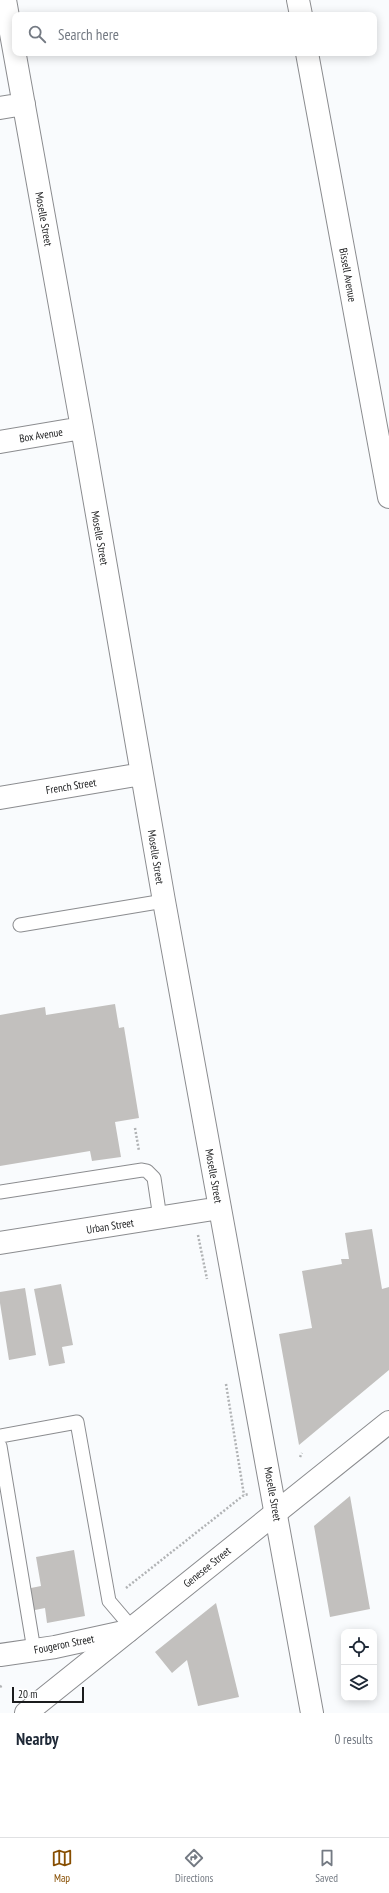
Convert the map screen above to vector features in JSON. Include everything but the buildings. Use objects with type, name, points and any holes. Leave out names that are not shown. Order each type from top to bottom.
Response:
[{"type":"street","name":"Moselle Street","points":[[5,0],[12,38]]},
{"type":"street","points":[[298,0],[300,12]]},
{"type":"street","name":"Moselle Street","points":[[15,56],[82,428],[164,901],[312,1713]]},
{"type":"street","name":"Bissell Avenue","points":[[308,56],[389,497]]},
{"type":"street","points":[[0,108],[24,104]]},
{"type":"street","name":"Box Avenue","points":[[0,442],[82,428]]},
{"type":"street","name":"French Street","points":[[0,798],[142,774]]},
{"type":"street","name":"Urban Street","points":[[0,1243],[220,1208]]},
{"type":"street","name":"Genesee Street","points":[[26,1713],[389,1422]]},
{"type":"street","name":"Fougeron Street","points":[[0,1655],[34,1650],[130,1630]]},
{"type":"lane","points":[[20,925],[164,901]]},
{"type":"lane","points":[[0,1192],[142,1170],[147,1171],[154,1178],[160,1218]]},
{"type":"lane","points":[[0,1436],[77,1422],[109,1601],[130,1630]]},
{"type":"lane","points":[[0,1446],[34,1650]]},
{"type":"path","points":[[198,1234],[209,1287]]},
{"type":"path","points":[[109,1601],[244,1495],[226,1380]]},
{"type":"path","points":[[300,1457],[302,1453]]}]
